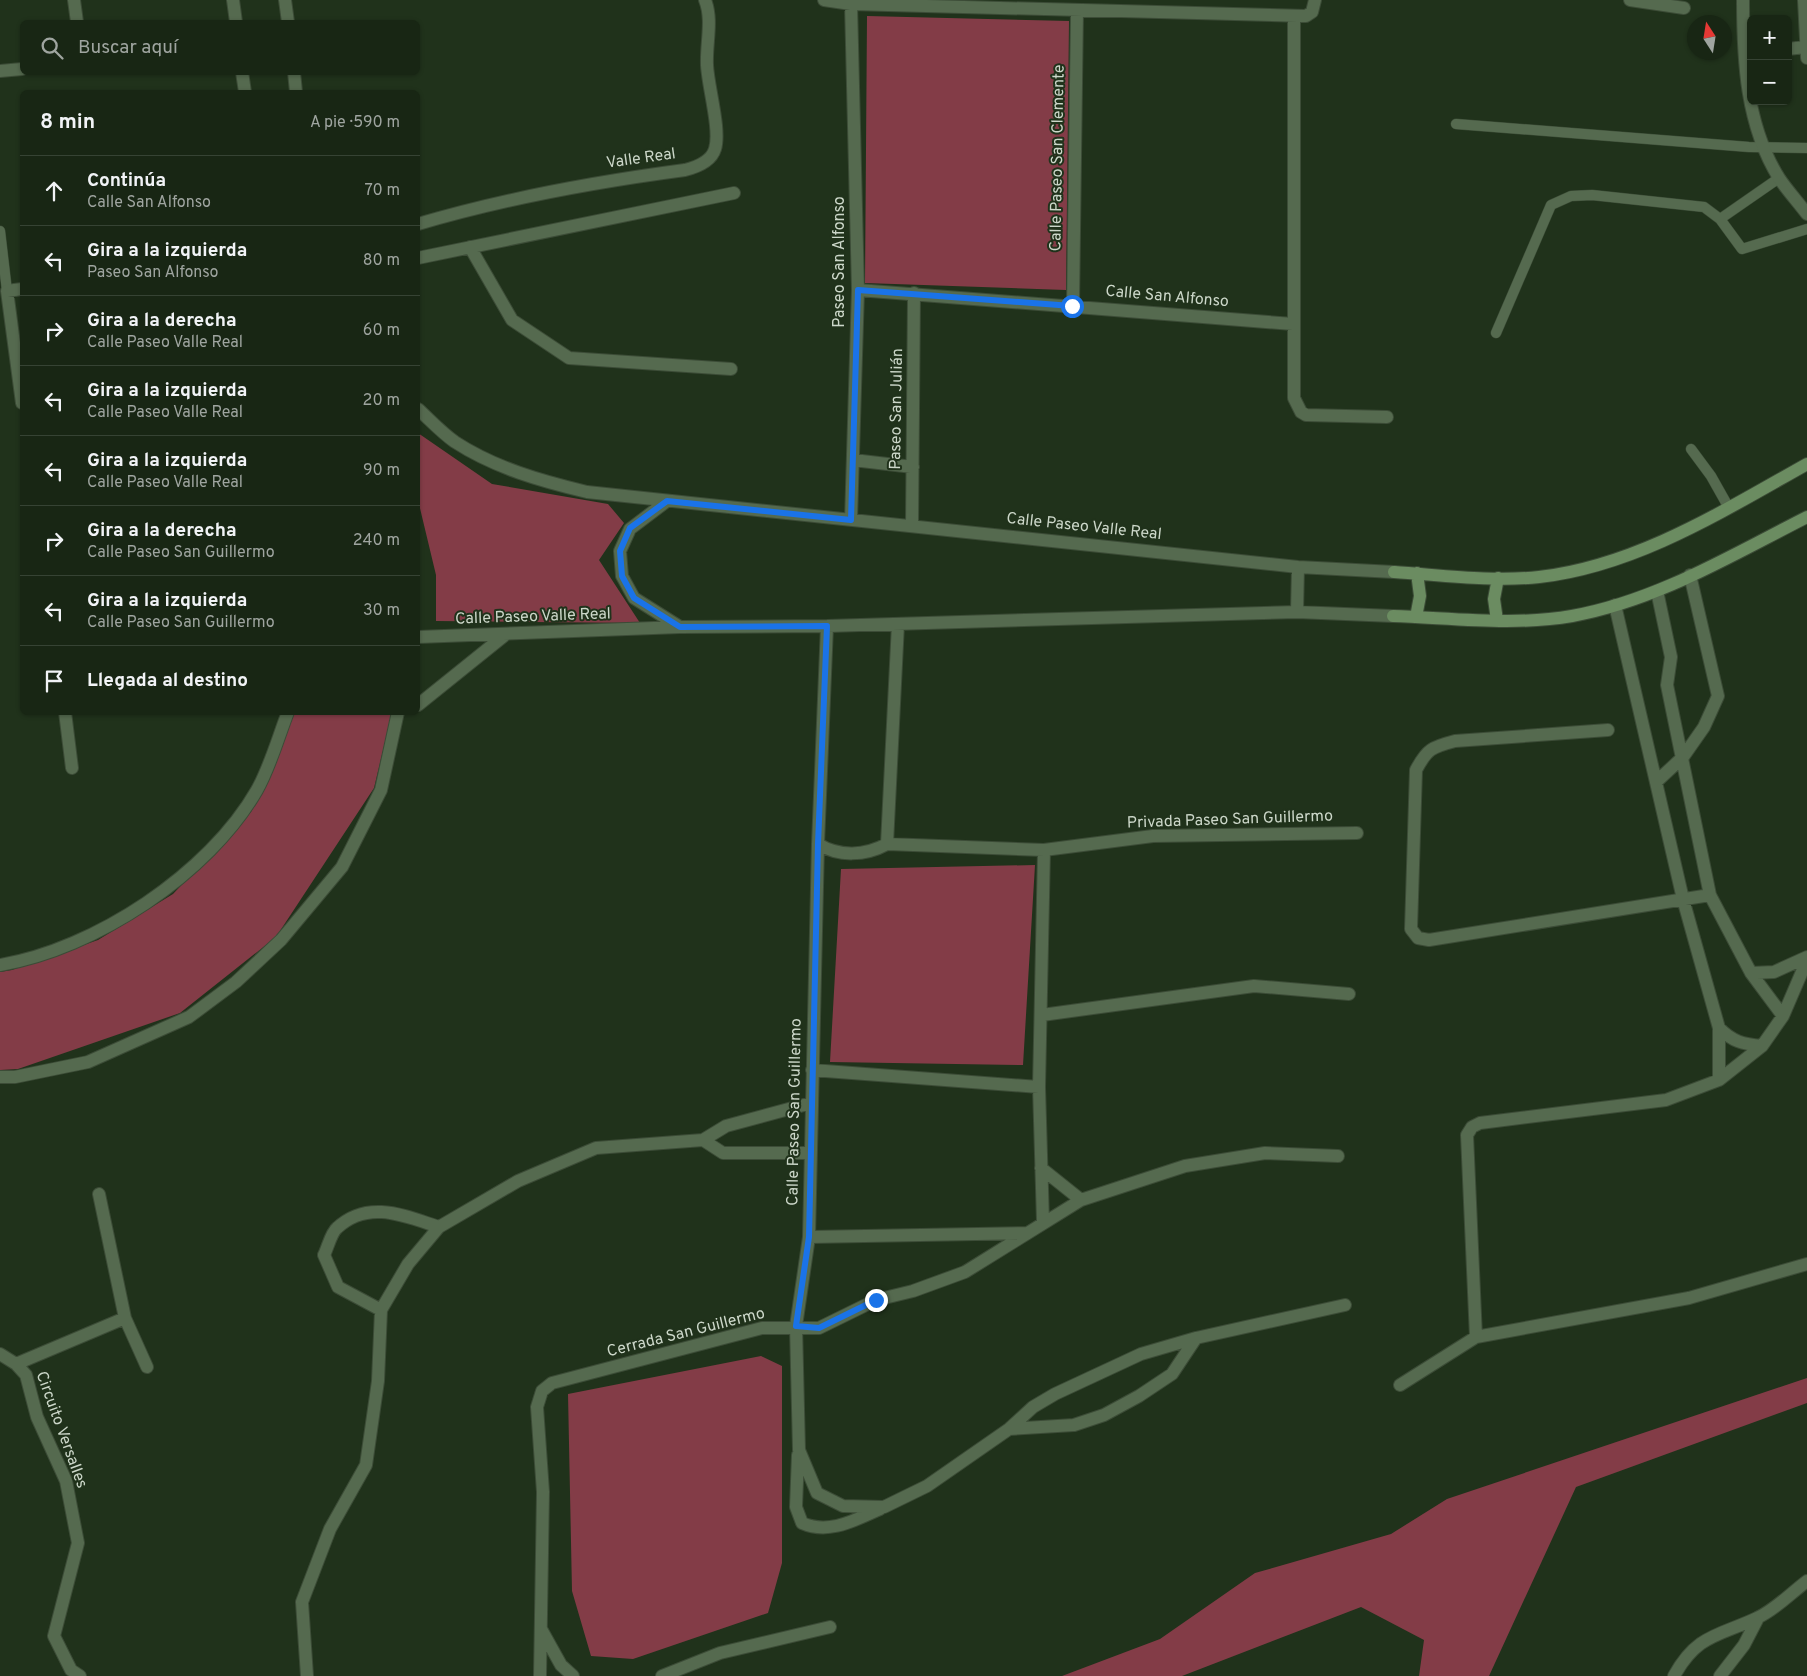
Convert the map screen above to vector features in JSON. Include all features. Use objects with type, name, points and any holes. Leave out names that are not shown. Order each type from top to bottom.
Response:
[{"type":"street","points":[[74,0],[77,20]]},
{"type":"street","points":[[233,0],[236,20]]},
{"type":"street","points":[[285,0],[288,20]]},
{"type":"street","name":"Valle Real","points":[[420,223],[458,212],[576,186],[698,167],[715,150],[716,138],[707,67],[709,20],[704,0]]},
{"type":"street","points":[[824,0],[851,4],[1294,16],[1306,16],[1312,12],[1315,0]]},
{"type":"street","points":[[1630,0],[1684,8]]},
{"type":"street","points":[[1743,0],[1747,52]]},
{"type":"street","points":[[1792,50],[1806,53],[1804,0]]},
{"type":"street","name":"Paseo San Alfonso","points":[[851,4],[858,290],[851,520]]},
{"type":"street","name":"Calle Paseo San Clemente","points":[[1072,306],[1077,10]]},
{"type":"street","points":[[1294,16],[1294,398],[1300,412],[1313,416],[1388,417]]},
{"type":"street","points":[[1747,60],[1750,102],[1764,148],[1779,178],[1807,214]]},
{"type":"street","points":[[0,71],[20,69]]},
{"type":"street","points":[[242,75],[245,90]]},
{"type":"street","points":[[294,75],[296,90]]},
{"type":"street","points":[[420,258],[734,193]]},
{"type":"street","points":[[470,247],[512,320],[569,358],[731,369]]},
{"type":"street","points":[[20,288],[7,291],[17,318],[20,369]]},
{"type":"street","name":"Calle San Alfonso","points":[[858,290],[1293,324]]},
{"type":"street","name":"Paseo San Julián","points":[[912,526],[914,293]]},
{"type":"street","name":"Calle Paseo Valle Real","points":[[420,411],[454,441],[499,465],[550,483],[587,492],[1298,566],[1498,578],[1537,577],[1575,572],[1612,561],[1661,541],[1730,508],[1807,464]]},
{"type":"street","points":[[853,460],[913,467]]},
{"type":"street","name":"Calle Paseo Valle Real","points":[[667,501],[630,528],[620,551],[622,576],[634,598],[680,627]]},
{"type":"street","points":[[1417,573],[1420,596],[1416,617],[1497,620],[1563,617],[1615,605],[1657,591],[1807,517]]},
{"type":"street","points":[[1297,612],[1298,566]]},
{"type":"street","points":[[1656,782],[1682,757],[1704,727],[1718,696],[1690,575]]},
{"type":"street","points":[[1497,620],[1494,599],[1498,578]]},
{"type":"street","points":[[1657,591],[1671,657],[1667,686],[1710,895],[1751,973],[1783,1016]]},
{"type":"street","points":[[1615,605],[1683,899],[1719,1028],[1719,1080]]},
{"type":"street","name":"Calle Paseo Valle Real","points":[[420,638],[680,627],[827,626],[1297,612],[1416,617]]},
{"type":"street","points":[[887,844],[898,624]]},
{"type":"street","name":"Calle Paseo San Guillermo","points":[[796,1326],[809,1237],[818,844],[827,626]]},
{"type":"street","points":[[420,703],[505,635]]},
{"type":"street","points":[[65,715],[72,768]]},
{"type":"street","points":[[0,965],[23,962],[97,932],[165,890],[216,846],[258,790],[287,715]]},
{"type":"street","points":[[0,1077],[15,1077],[88,1062],[189,1017],[236,982],[281,940],[342,867],[381,790],[396,718]]},
{"type":"street","points":[[1608,730],[1455,741],[1434,746],[1424,754],[1416,770],[1411,929],[1418,938],[1429,940],[1710,895]]},
{"type":"street","name":"Privada Paseo San Guillermo","points":[[1044,850],[1154,836],[1357,833]]},
{"type":"street","points":[[818,844],[831,852],[846,853],[878,849],[887,844],[1044,850],[1039,1088],[1043,1222]]},
{"type":"street","points":[[1751,973],[1774,972],[1807,958]]},
{"type":"street","points":[[1476,1337],[1467,1135],[1472,1127],[1480,1123],[1666,1100],[1719,1080],[1762,1046],[1783,1016],[1807,958]]},
{"type":"street","points":[[1042,1015],[1254,986],[1349,994]]},
{"type":"street","points":[[1719,1028],[1729,1038],[1741,1044],[1762,1046]]},
{"type":"street","points":[[812,1070],[1039,1088]]},
{"type":"street","points":[[307,1676],[302,1602],[330,1529],[366,1465],[378,1381],[381,1310],[408,1264],[439,1227],[518,1181],[596,1148],[704,1140],[726,1126],[811,1103]]},
{"type":"street","points":[[704,1140],[724,1153],[810,1153]]},
{"type":"street","points":[[1338,1156],[1266,1153],[1185,1166],[1081,1200],[965,1272],[913,1291],[876,1300],[819,1328],[796,1326],[798,1450],[796,1506],[802,1523],[815,1529],[833,1528],[884,1507],[927,1486],[1009,1429],[1033,1407],[1055,1394],[1141,1354],[1196,1338],[1345,1305]]},
{"type":"street","points":[[1041,1168],[1081,1200]]},
{"type":"street","points":[[99,1194],[125,1318],[147,1367]]},
{"type":"street","points":[[381,1310],[338,1287],[324,1255],[336,1228],[359,1215],[387,1211],[439,1227]]},
{"type":"street","points":[[809,1237],[1028,1233]]},
{"type":"street","points":[[1400,1385],[1476,1337],[1689,1298],[1807,1264]]},
{"type":"street","name":"Circuito Versalles","points":[[16,1364],[125,1318]]},
{"type":"street","name":"Cerrada San Guillermo","points":[[541,1628],[543,1492],[537,1407],[542,1391],[552,1383],[739,1333],[762,1328],[796,1326]]},
{"type":"street","points":[[1009,1429],[1074,1425],[1104,1415],[1139,1396],[1172,1374],[1196,1338]]},
{"type":"street","name":"Circuito Versalles","points":[[0,1354],[16,1364],[26,1375],[37,1417],[66,1481],[78,1543],[54,1636],[71,1670],[80,1676]]},
{"type":"street","points":[[798,1450],[817,1493],[843,1506],[884,1507]]},
{"type":"street","points":[[1674,1676],[1691,1651],[1710,1636],[1758,1618],[1807,1581]]},
{"type":"street","points":[[1720,1676],[1744,1645],[1758,1618]]},
{"type":"street","points":[[662,1676],[720,1653],[830,1627]]},
{"type":"street","points":[[540,1676],[541,1628]]},
{"type":"street","points":[[541,1628],[562,1665],[573,1676]]},
{"type":"lane","points":[[1456,124],[1764,148],[1807,148]]},
{"type":"lane","points":[[1720,218],[1779,178]]},
{"type":"lane","points":[[1496,333],[1551,206],[1571,196],[1592,195],[1704,207],[1720,218],[1742,249],[1807,228]]},
{"type":"lane","points":[[0,231],[7,291]]},
{"type":"lane","points":[[1691,449],[1711,476],[1730,508]]},
{"type":"shaded area","points":[[867,16],[1069,21],[1066,290],[865,283]]},
{"type":"shaded area","points":[[420,434],[492,484],[608,504],[624,523],[599,560],[640,623],[436,621],[436,575],[420,508]]},
{"type":"shaded area","points":[[291,715],[392,715],[374,788],[276,937],[180,1013],[18,1069],[0,1070],[0,972],[12,970],[98,940],[173,894],[251,812]]},
{"type":"shaded area","points":[[1035,865],[1023,1065],[830,1062],[841,869]]},
{"type":"shaded area","points":[[761,1356],[782,1366],[782,1563],[768,1613],[633,1659],[591,1656],[572,1591],[568,1394]]},
{"type":"shaded area","points":[[1807,1378],[1807,1403],[1576,1487],[1489,1676],[1419,1676],[1424,1640],[1361,1607],[1182,1676],[1062,1676],[1160,1639],[1255,1573],[1391,1534],[1447,1499]]},
{"type":"route","points":[[876,1300],[819,1328],[796,1326],[809,1237],[818,844],[827,626],[680,627],[634,598],[622,576],[620,551],[630,528],[667,501],[851,520],[858,290],[1072,306]]}]
